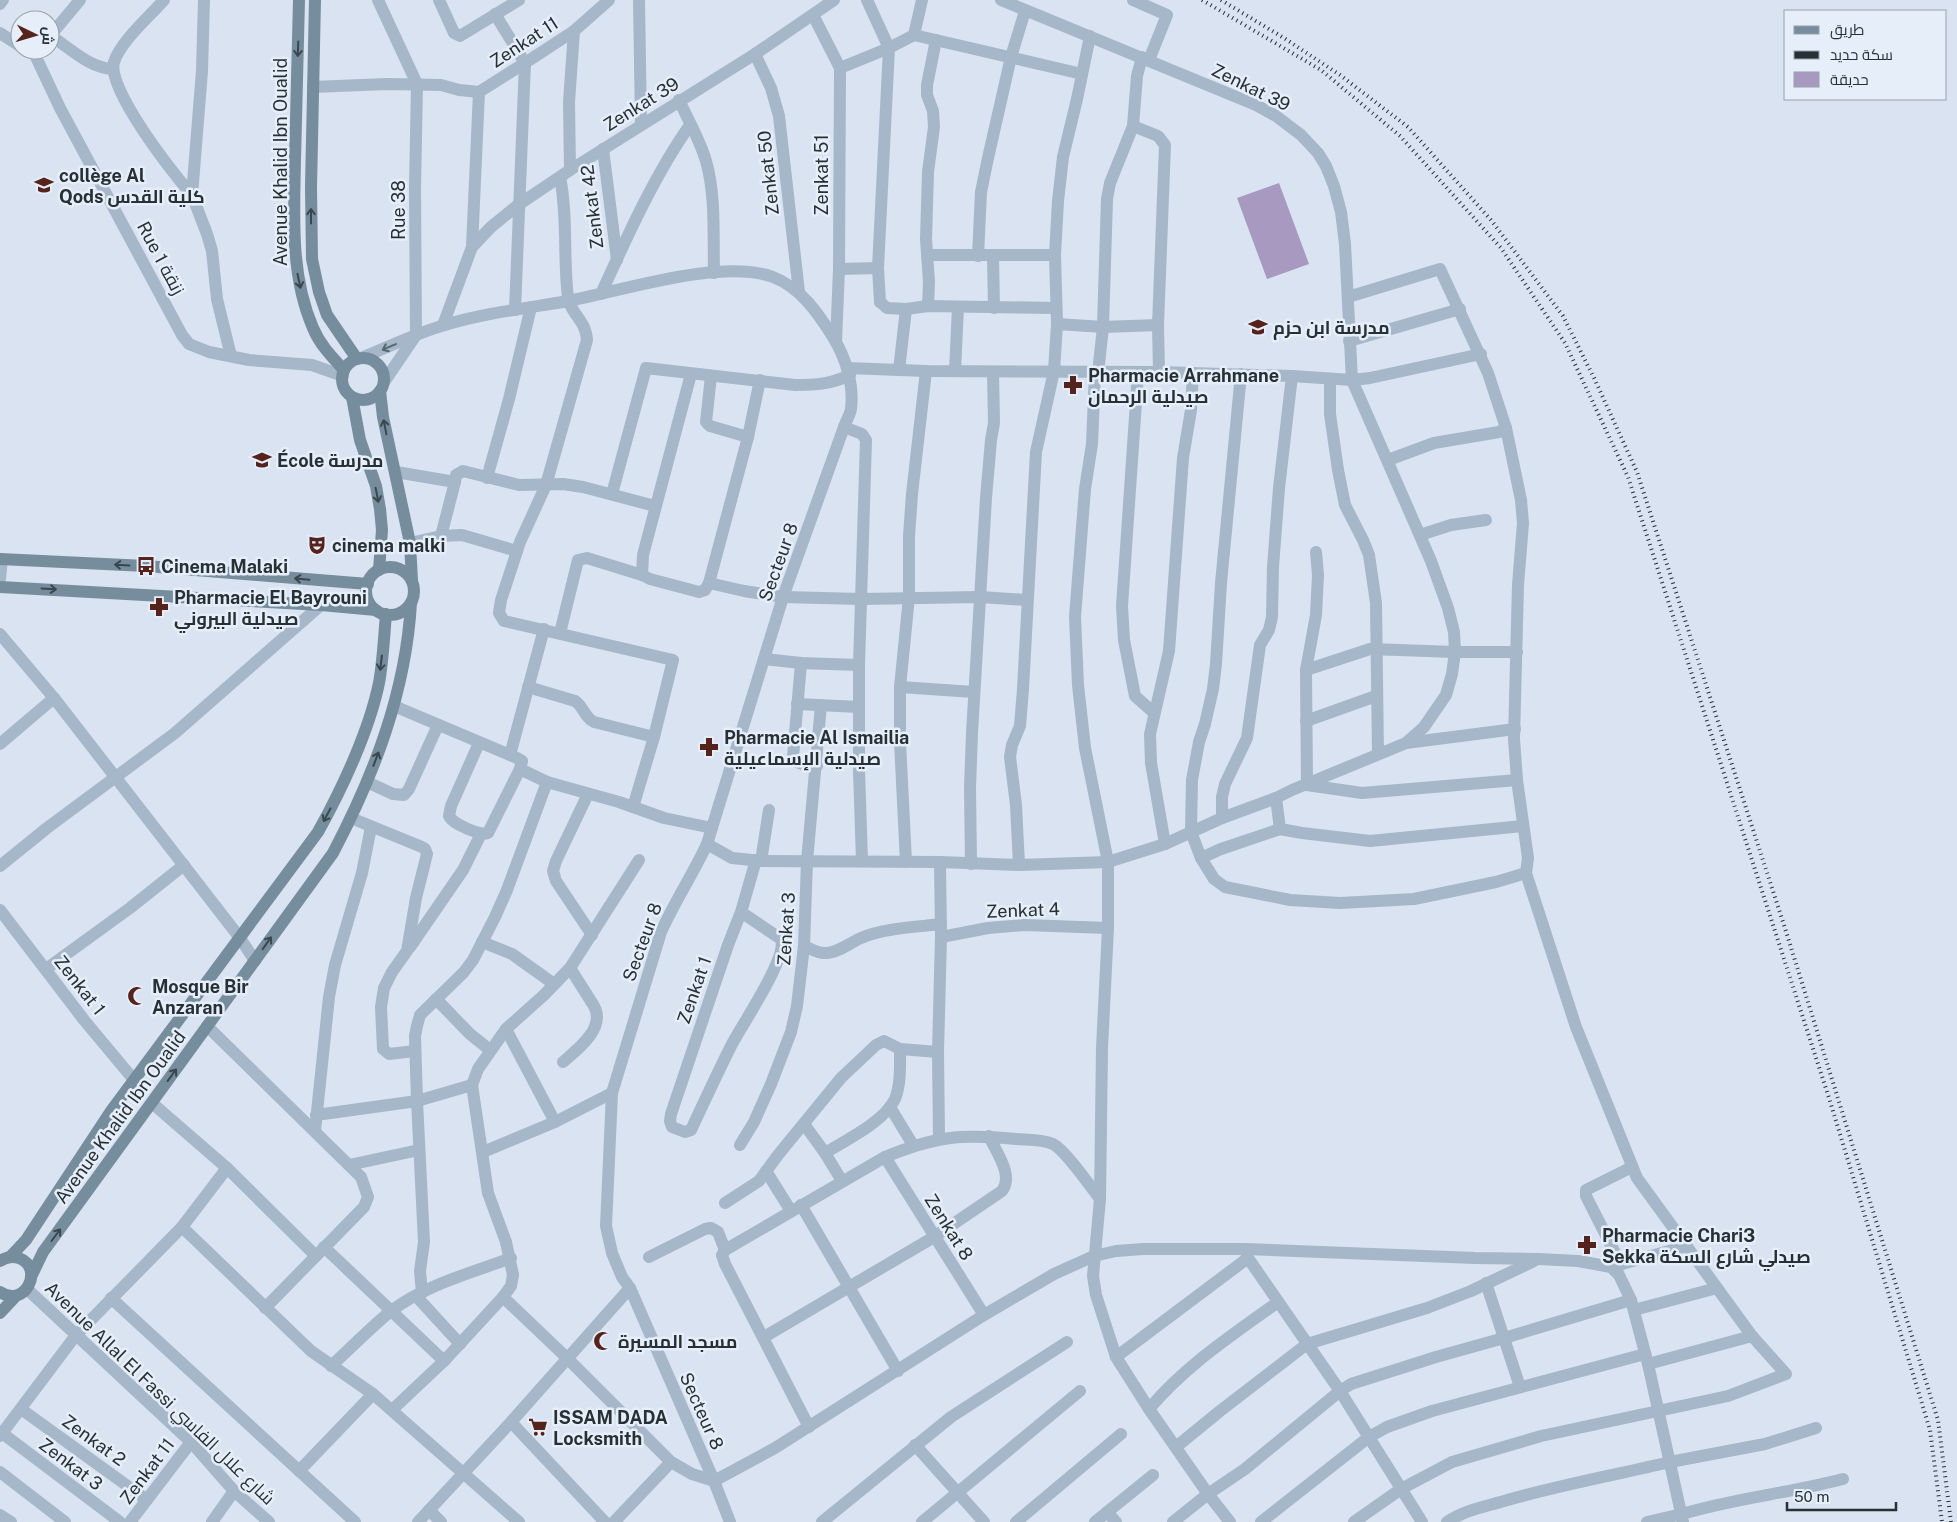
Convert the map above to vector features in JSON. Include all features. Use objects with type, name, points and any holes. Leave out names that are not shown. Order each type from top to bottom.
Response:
[{"type":"main road","name":"Avenue Khalid Ibn Oualid","points":[[299,0],[295,180],[297,271],[303,301],[318,339],[344,373]]},
{"type":"main road","name":"Avenue Khalid Ibn Oualid","points":[[315,0],[311,187],[312,259],[319,292],[327,315],[359,359]]},
{"type":"main road","points":[[0,587],[321,605],[400,613],[411,603],[414,589],[410,543],[383,417],[382,387],[384,375],[378,363],[372,360],[359,359],[350,363],[344,373],[344,387],[352,397],[360,440],[376,486],[382,530],[379,570]]},
{"type":"main road","points":[[352,397],[370,399],[382,387]]},
{"type":"main road","points":[[1,559],[146,566],[368,584]]},
{"type":"main road","points":[[381,612],[368,599],[368,584],[374,574],[379,570],[394,568],[408,575],[412,581]]},
{"type":"main road","name":"Avenue Khalid Ibn Oualid","points":[[21,1292],[31,1277],[43,1252],[333,853],[367,782],[394,706],[406,657],[411,603]]},
{"type":"main road","name":"Avenue Khalid Ibn Oualid","points":[[2,1260],[26,1240],[134,1080],[318,832],[342,785],[365,729],[376,693],[382,661],[381,612]]},
{"type":"main road","points":[[2,1260],[22,1260],[27,1264],[31,1277]]},
{"type":"main road","points":[[0,1292],[10,1296],[21,1292]]},
{"type":"main road","points":[[0,1314],[21,1292]]},
{"type":"street","points":[[0,4],[3,0]]},
{"type":"street","points":[[60,24],[80,0]]},
{"type":"street","points":[[164,0],[126,43],[116,58],[113,69],[122,93],[143,130],[192,195],[208,234],[221,322],[231,356]]},
{"type":"street","points":[[192,195],[202,71],[204,0]]},
{"type":"street","points":[[378,0],[416,84]]},
{"type":"street","points":[[439,0],[456,36],[463,35],[519,0]]},
{"type":"street","name":"Zenkat 11","points":[[479,92],[574,31],[609,0]]},
{"type":"street","points":[[639,0],[640,125]]},
{"type":"street","name":"Zenkat 39","points":[[472,247],[491,227],[518,205],[640,125],[755,54],[834,0]]},
{"type":"street","points":[[867,0],[890,48],[878,268],[880,302],[888,308],[906,309],[928,306],[1056,308]]},
{"type":"street","points":[[914,35],[922,0]]},
{"type":"street","name":"Zenkat 39","points":[[1001,0],[1256,105],[1276,116],[1301,134],[1318,153],[1326,166],[1341,212],[1345,244],[1352,380],[1420,535],[1448,608],[1454,632],[1455,652],[1452,674],[1446,695],[1424,727],[1406,743]]},
{"type":"street","points":[[1133,0],[1167,15],[1136,82],[1133,126],[1110,183],[1107,199],[1103,327],[1096,373],[1092,444],[1085,489],[1075,617],[1078,685],[1085,748],[1108,862],[1108,928],[1102,1048],[1100,1219],[1093,1276],[1096,1295],[1116,1356],[1148,1409],[1230,1522]]},
{"type":"street","points":[[978,256],[982,192],[1011,58],[1025,11]]},
{"type":"street","points":[[495,14],[525,63],[515,310]]},
{"type":"street","name":"Zenkat 51","points":[[813,15],[840,68],[839,269],[836,342]]},
{"type":"street","points":[[574,31],[564,195],[568,301],[583,323],[586,330],[586,340],[546,484],[518,551],[499,611],[500,617],[504,621],[673,660],[654,737],[633,807]]},
{"type":"street","points":[[840,68],[890,48],[914,35],[1082,74]]},
{"type":"street","points":[[1019,865],[1016,805],[1010,757],[1012,745],[1020,726],[1036,452],[1054,372],[1057,324],[1055,255],[1063,157],[1090,36]]},
{"type":"street","points":[[928,306],[928,172],[934,127],[933,111],[927,95],[927,85],[936,40]]},
{"type":"street","points":[[60,43],[92,64],[104,69],[113,69]]},
{"type":"street","name":"Zenkat 50","points":[[755,54],[771,88],[779,116],[799,292]]},
{"type":"street","name":"Rue 1 زنقة","points":[[38,60],[60,108],[182,335],[189,344],[209,352],[249,360],[312,365],[344,373]]},
{"type":"street","points":[[314,87],[416,84],[448,86],[459,90],[479,92]]},
{"type":"street","name":"Rue 38","points":[[416,84],[416,335]]},
{"type":"street","name":"Zenkat 39","points":[[443,325],[472,247],[479,92]]},
{"type":"street","points":[[680,100],[690,125],[700,142],[706,161],[711,190],[714,273]]},
{"type":"street","points":[[602,294],[673,149],[690,125]]},
{"type":"street","points":[[1133,126],[1158,136],[1165,145],[1158,372]]},
{"type":"street","name":"Zenkat 42","points":[[603,149],[617,260]]},
{"type":"street","points":[[927,255],[1055,255]]},
{"type":"street","points":[[993,255],[994,308]]},
{"type":"street","points":[[839,269],[878,268]]},
{"type":"street","points":[[1348,297],[1440,269],[1481,354],[1506,428],[1521,500],[1523,523],[1518,585],[1515,730],[1518,780],[1528,858],[1526,873],[1576,1027],[1637,1178],[1752,1336],[1786,1374],[1728,1396],[1541,1436],[1481,1452],[1441,1467],[1401,1489],[1354,1522]]},
{"type":"street","points":[[359,359],[443,325],[688,276],[714,273],[751,273],[772,277],[799,292],[820,316],[836,342],[849,372]]},
{"type":"street","points":[[487,478],[532,307]]},
{"type":"street","points":[[955,371],[958,307]]},
{"type":"street","points":[[898,370],[906,309]]},
{"type":"street","points":[[1349,341],[1460,309]]},
{"type":"street","points":[[1057,324],[1103,327],[1158,325]]},
{"type":"street","points":[[382,387],[416,335]]},
{"type":"street","points":[[612,494],[646,368],[795,385],[820,385],[837,382],[849,372],[898,370],[1158,372],[1292,376],[1352,380],[1370,378],[1481,354]]},
{"type":"street","points":[[906,862],[900,742],[900,687],[909,597],[909,536],[912,494],[926,371]]},
{"type":"street","name":"Secteur 8","points":[[730,1522],[630,1288],[622,1277],[612,1253],[606,1226],[612,1094],[662,932],[672,906],[697,867],[707,844],[783,597],[851,411],[849,372]]},
{"type":"street","points":[[971,864],[970,788],[974,692],[986,498],[994,423],[993,372]]},
{"type":"street","points":[[1138,373],[1122,606],[1124,640],[1135,696],[1153,712]]},
{"type":"street","points":[[642,575],[643,555],[655,506],[692,374]]},
{"type":"street","points":[[1165,844],[1151,763],[1150,734],[1153,712],[1159,695],[1169,650],[1183,458],[1191,410],[1193,374]]},
{"type":"street","points":[[1240,374],[1221,583],[1216,664],[1192,780],[1190,832],[1201,858],[1214,879],[1225,887],[1290,900],[1340,903],[1414,899],[1496,882],[1526,873]]},
{"type":"street","points":[[712,376],[706,422],[710,426],[748,437]]},
{"type":"street","points":[[1222,818],[1222,797],[1225,784],[1247,738],[1260,645],[1272,617],[1272,567],[1292,376]]},
{"type":"street","points":[[1330,378],[1330,414],[1345,505],[1364,540],[1372,571],[1376,603],[1378,754]]},
{"type":"street","points":[[560,633],[578,560],[587,558],[650,579],[699,592],[705,590],[709,583],[748,437],[760,380]]},
{"type":"street","points":[[844,427],[862,434],[866,440],[859,665],[862,861]]},
{"type":"street","points":[[1388,460],[1434,443],[1499,432],[1506,428]]},
{"type":"street","points":[[441,536],[456,475],[463,471],[519,485],[570,485],[655,506]]},
{"type":"street","points":[[396,472],[455,482]]},
{"type":"street","points":[[1420,535],[1451,525],[1486,520]]},
{"type":"street","points":[[410,543],[441,536],[462,535],[518,551]]},
{"type":"street","points":[[1307,785],[1306,670],[1316,615],[1318,575],[1316,552]]},
{"type":"street","points":[[0,579],[1,559]]},
{"type":"street","points":[[709,583],[783,597],[861,599],[980,597],[1027,600]]},
{"type":"street","points":[[0,866],[47,828],[176,733],[321,605]]},
{"type":"street","points":[[510,755],[544,629]]},
{"type":"street","points":[[0,634],[54,698],[240,938],[255,961]]},
{"type":"street","points":[[1306,670],[1365,650],[1376,649],[1517,652]]},
{"type":"street","points":[[764,659],[859,665]]},
{"type":"street","points":[[801,662],[793,757],[800,764],[817,766]]},
{"type":"street","points":[[528,687],[575,701],[580,704],[587,717],[594,722],[654,737]]},
{"type":"street","points":[[900,687],[974,692]]},
{"type":"street","points":[[1306,721],[1376,696]]},
{"type":"street","points":[[0,744],[54,698]]},
{"type":"street","points":[[797,704],[859,706]]},
{"type":"street","name":"Zenkat 3","points":[[740,1145],[754,1122],[771,1084],[790,1032],[797,1006],[804,946],[807,861],[821,705]]},
{"type":"street","points":[[394,706],[522,761],[520,769],[489,832],[485,835],[453,822],[449,816],[451,806],[478,743]]},
{"type":"street","points":[[367,782],[393,794],[404,794],[409,789],[438,725]]},
{"type":"street","points":[[707,844],[732,858],[758,861],[940,862],[1019,865],[1108,862],[1165,844],[1222,818],[1276,798],[1406,743],[1515,730]]},
{"type":"street","points":[[520,769],[547,782],[670,820],[712,828]]},
{"type":"street","points":[[1307,785],[1362,793],[1518,780]]},
{"type":"street","points":[[460,1344],[419,1294],[424,1242],[415,1036],[420,1015],[464,972],[482,942],[507,890],[523,841],[547,782]]},
{"type":"street","points":[[588,794],[553,871],[560,888],[592,935]]},
{"type":"street","points":[[1276,798],[1280,829]]},
{"type":"street","name":"Zenkat 1","points":[[741,912],[781,939],[783,943],[780,954],[761,994],[732,1046],[691,1130],[685,1132],[675,1129],[670,1123],[671,1114],[758,861],[769,810]]},
{"type":"street","points":[[351,818],[422,847],[426,851],[427,854],[416,898],[407,951]]},
{"type":"street","points":[[1201,858],[1221,849],[1280,829],[1370,841],[1523,826]]},
{"type":"street","points":[[316,1131],[316,1115],[335,965],[362,873],[370,827]]},
{"type":"street","points":[[415,1051],[389,1054],[383,1049],[381,1007],[384,988],[392,972],[462,870],[481,834]]},
{"type":"street","points":[[392,1410],[444,1361],[511,1286],[513,1275],[511,1258],[488,1193],[472,1085],[478,1069],[506,1029],[570,968],[640,860]]},
{"type":"street","points":[[939,1139],[940,862]]},
{"type":"street","points":[[46,969],[130,908],[184,865]]},
{"type":"street","name":"Zenkat 1","points":[[0,910],[84,1020],[134,1080]]},
{"type":"street","name":"Zenkat 4","points":[[804,946],[829,953],[868,936],[884,932],[1024,925],[1108,928]]},
{"type":"street","points":[[482,942],[512,954],[554,984]]},
{"type":"street","points":[[563,1062],[590,1036],[598,1018],[598,1012],[570,968]]},
{"type":"street","points":[[436,999],[470,1034],[490,1050]]},
{"type":"street","points":[[207,1026],[361,1177],[368,1197],[364,1207],[265,1308]]},
{"type":"street","points":[[506,1029],[555,1122]]},
{"type":"street","points":[[724,1203],[756,1184],[842,1078],[876,1044],[884,1041],[900,1049],[938,1052]]},
{"type":"street","points":[[825,1153],[878,1119],[890,1107],[897,1090],[900,1049]]},
{"type":"street","points":[[316,1115],[417,1101],[472,1085]]},
{"type":"street","points":[[483,1152],[555,1122],[612,1094]]},
{"type":"street","points":[[152,1103],[391,1311],[444,1361]]},
{"type":"street","points":[[890,1107],[913,1145]]},
{"type":"street","points":[[804,1124],[842,1181]]},
{"type":"street","points":[[809,1427],[725,1264],[722,1255],[725,1250],[885,1156],[913,1145],[939,1139],[989,1136],[1034,1140],[1054,1145],[1100,1199]]},
{"type":"street","points":[[764,1338],[934,1237],[999,1193],[1005,1186],[1006,1175],[989,1136]]},
{"type":"street","points":[[349,1165],[419,1150]]},
{"type":"street","name":"Zenkat 8","points":[[885,1156],[984,1315]]},
{"type":"street","points":[[1632,1167],[1586,1190],[1586,1196],[1632,1305],[1683,1518]]},
{"type":"street","points":[[1,1434],[76,1335],[182,1227],[227,1168]]},
{"type":"street","points":[[766,1171],[796,1208],[849,1286],[898,1371]]},
{"type":"street","points":[[182,1227],[311,1351],[373,1394],[519,1522]]},
{"type":"street","points":[[649,1257],[705,1229],[711,1228],[718,1232],[725,1250]]},
{"type":"street","points":[[503,1297],[671,1462],[692,1474],[714,1481],[775,1448],[984,1315],[1054,1274],[1094,1256],[1116,1251],[1143,1249],[1246,1254],[1538,1259],[1578,1261],[1616,1266],[1687,1246]]},
{"type":"street","points":[[1246,1254],[1340,1391],[1422,1522]]},
{"type":"street","points":[[1116,1356],[1246,1254]]},
{"type":"street","points":[[331,1366],[391,1311],[419,1294],[440,1284],[511,1258]]},
{"type":"street","points":[[1176,1447],[1307,1344],[1427,1308],[1538,1259]]},
{"type":"street","points":[[1486,1283],[1520,1387]]},
{"type":"street","points":[[418,1522],[462,1472],[511,1422],[630,1288]]},
{"type":"street","points":[[1173,1522],[1208,1494],[1245,1469],[1351,1384],[1464,1348],[1632,1305],[1717,1288]]},
{"type":"street","name":"Avenue Allal El Fassi شارع علال الفاسي","points":[[21,1292],[76,1335],[191,1442],[234,1491],[269,1522]]},
{"type":"street","points":[[111,1298],[354,1522]]},
{"type":"street","points":[[1148,1409],[1166,1390],[1207,1354],[1278,1302]]},
{"type":"street","points":[[1261,1522],[1369,1437],[1387,1427],[1432,1411],[1520,1387],[1752,1336]]},
{"type":"street","points":[[822,1522],[915,1444],[971,1403],[1067,1342]]},
{"type":"street","points":[[922,1522],[1080,1391]]},
{"type":"street","points":[[299,1470],[373,1394]]},
{"type":"street","name":"Zenkat 2","points":[[21,1409],[147,1500]]},
{"type":"street","points":[[511,1422],[605,1522]]},
{"type":"street","points":[[1447,1522],[1472,1510],[1556,1486],[1609,1477],[1670,1462],[1765,1444],[1816,1428]]},
{"type":"street","name":"Zenkat 3","points":[[1,1434],[120,1522]]},
{"type":"street","points":[[1016,1522],[1121,1434]]},
{"type":"street","name":"Zenkat 11","points":[[130,1522],[191,1442]]},
{"type":"street","points":[[915,1444],[984,1522]]},
{"type":"street","points":[[614,1522],[671,1462]]},
{"type":"street","points":[[0,1472],[66,1522]]},
{"type":"street","points":[[1095,1522],[1152,1475]]},
{"type":"street","points":[[1647,1522],[1683,1518],[1721,1503],[1818,1486],[1844,1479]]},
{"type":"street","points":[[212,1522],[234,1491]]},
{"type":"street","points":[[429,1510],[441,1522]]},
{"type":"street","points":[[1107,1512],[1116,1522]]},
{"type":"street","points":[[0,1514],[11,1522]]},
{"type":"green space","points":[[1279,183],[1309,264],[1267,279],[1237,198]]},
{"type":"railway","points":[[1202,0],[1321,70],[1400,136],[1501,248],[1565,343],[1628,477],[1829,1098],[1930,1430],[1942,1522]]},
{"type":"railway","points":[[1221,0],[1340,75],[1408,127],[1491,220],[1563,316],[1595,380],[1637,472],[1784,925],[1938,1420],[1951,1522]]},
{"type":"place","name":"collège Al Qods كلية القدس","points":[[44,185]]},
{"type":"place","name":"مدرسة ابن حزم","points":[[1258,327]]},
{"type":"place","name":"Pharmacie Arrahmane صيدلية الرحمان","points":[[1073,385]]},
{"type":"place","name":"École مدرسة","points":[[262,460]]},
{"type":"place","name":"cinema malki","points":[[317,545]]},
{"type":"place","name":"Cinema Malaki","points":[[146,566]]},
{"type":"place","name":"Pharmacie El Bayrouni صيدلية البيروني","points":[[159,607]]},
{"type":"place","name":"Pharmacie Al Ismailia صيدلية الإسماعيلية","points":[[709,747]]},
{"type":"place","name":"Mosque Bir Anzaran","points":[[137,996]]},
{"type":"place","name":"Pharmacie Chari3 Sekka صيدلي شارع السكة","points":[[1587,1245]]},
{"type":"place","name":"مسجد المسيرة","points":[[603,1341]]},
{"type":"place","name":"ISSAM DADA Locksmith","points":[[538,1427]]}]
